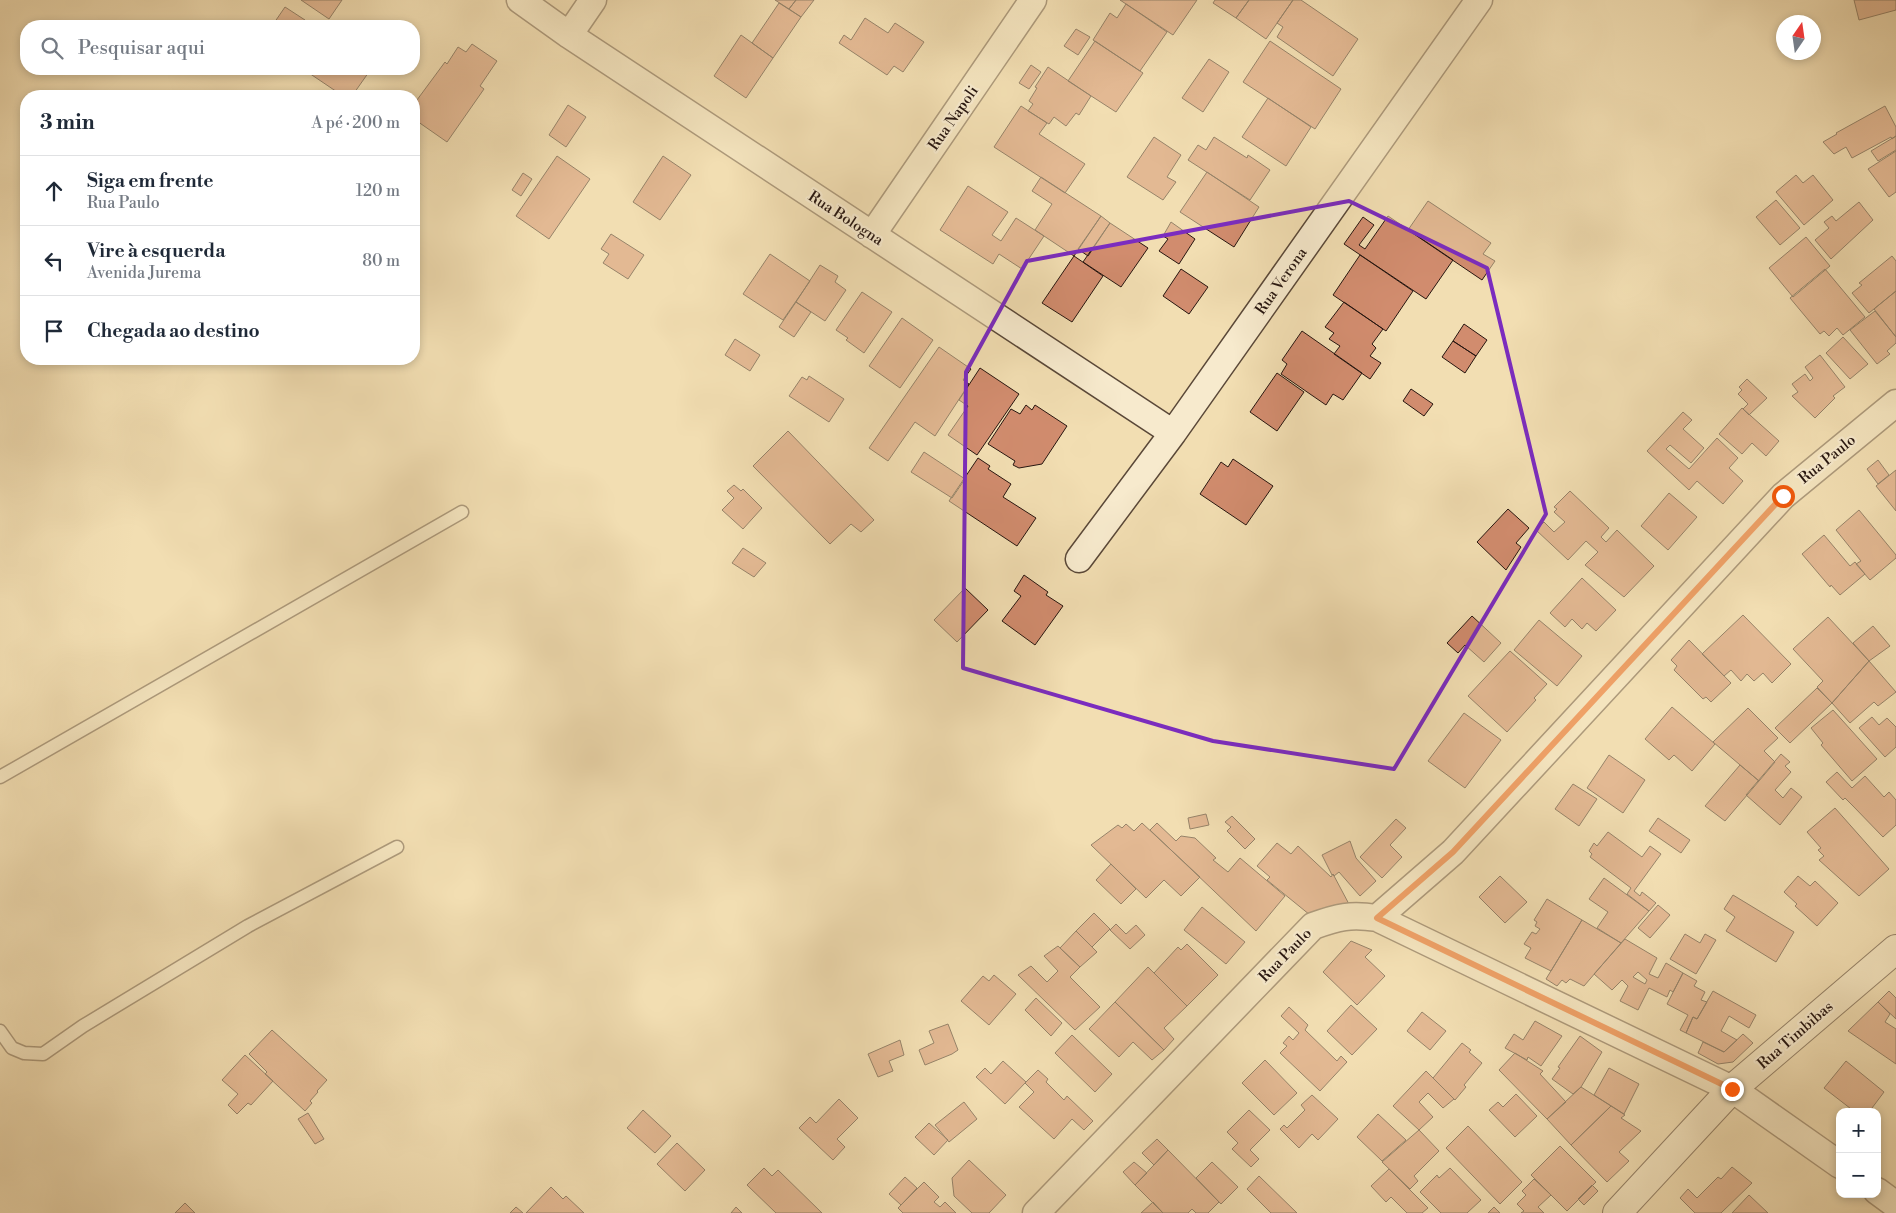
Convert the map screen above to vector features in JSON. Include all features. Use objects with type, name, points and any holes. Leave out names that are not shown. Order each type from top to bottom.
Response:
[{"type":"main road","name":"Rua Timbibas","points":[[1617,1213],[1732,1089],[1896,949]]},
{"type":"street","name":"Rua Bologna","points":[[520,0],[569,35],[1173,433]]},
{"type":"street","points":[[569,35],[593,0]]},
{"type":"street","name":"Rua Napoli","points":[[872,235],[1034,0]]},
{"type":"street","name":"Rua Verona","points":[[1079,559],[1173,433],[1478,0]]},
{"type":"street","name":"Rua Paulo","points":[[1036,1213],[1313,926],[1340,917],[1361,916],[1377,918],[1453,852],[1783,496],[1896,403]]},
{"type":"street","points":[[1377,918],[1732,1089],[1836,1162]]},
{"type":"street","points":[[1881,1194],[1896,1204]]},
{"type":"lane","points":[[0,777],[462,512]]},
{"type":"lane","points":[[0,1031],[12,1048],[24,1053],[42,1054],[248,926],[397,847]]},
{"type":"highlighted area","points":[[1349,201],[1487,268],[1546,514],[1394,769],[1213,741],[963,668],[966,372],[1027,261]]},
{"type":"building","points":[[301,0],[342,0],[329,19]]},
{"type":"building","points":[[775,0],[796,0],[789,9]]},
{"type":"building","points":[[796,0],[814,0],[801,17],[789,9]]},
{"type":"building","points":[[1120,0],[1197,0],[1173,35]]},
{"type":"building","points":[[1215,0],[1249,0],[1236,18],[1213,3]]},
{"type":"building","points":[[1249,0],[1293,0],[1266,39],[1236,18]]},
{"type":"building","points":[[1293,0],[1301,0],[1358,39],[1333,76],[1277,37],[1283,27],[1277,23]]},
{"type":"building","points":[[1854,0],[1896,0],[1896,10],[1859,20]]},
{"type":"building","points":[[779,3],[801,17],[773,58],[752,43]]},
{"type":"building","points":[[1126,4],[1167,32],[1140,71],[1093,40],[1110,13],[1117,18]]},
{"type":"building","points":[[285,7],[305,20],[276,20]]},
{"type":"building","points":[[865,18],[888,33],[895,23],[924,42],[903,72],[894,66],[887,75],[839,43],[844,35],[851,40]]},
{"type":"building","points":[[1076,29],[1090,37],[1078,55],[1064,46]]},
{"type":"building","points":[[741,35],[773,58],[746,98],[714,76]]},
{"type":"building","points":[[1095,41],[1143,73],[1116,112],[1068,81]]},
{"type":"building","points":[[1270,41],[1341,89],[1315,129],[1243,82]]},
{"type":"building","points":[[472,44],[497,61],[480,86],[484,89],[447,142],[420,123],[420,96],[445,62],[447,64],[458,47],[466,52]]},
{"type":"building","points":[[1209,59],[1229,72],[1203,112],[1182,98]]},
{"type":"building","points":[[1031,65],[1041,72],[1029,89],[1019,83]]},
{"type":"building","points":[[1048,67],[1091,96],[1079,115],[1076,113],[1066,126],[1054,117],[1049,124],[1028,111],[1033,104],[1029,101],[1037,88],[1035,87]]},
{"type":"building","points":[[312,75],[367,75],[356,90],[334,90]]},
{"type":"building","points":[[1268,98],[1311,127],[1286,166],[1242,137]]},
{"type":"building","points":[[568,105],[586,117],[566,147],[549,135]]},
{"type":"building","points":[[1021,106],[1047,123],[1039,134],[1085,164],[1065,193],[994,147]]},
{"type":"building","points":[[1885,106],[1896,127],[1896,136],[1892,139],[1891,137],[1852,158],[1846,147],[1834,154],[1823,142],[1836,133]]},
{"type":"building","points":[[1896,136],[1896,150],[1878,161],[1871,151]]},
{"type":"building","points":[[1154,137],[1181,155],[1167,177],[1176,182],[1163,200],[1127,177]]},
{"type":"building","points":[[1214,137],[1247,158],[1248,155],[1270,170],[1250,200],[1188,160],[1198,145],[1206,150]]},
{"type":"building","points":[[1896,151],[1896,192],[1889,197],[1868,169]]},
{"type":"building","points":[[557,156],[590,179],[549,239],[516,216]]},
{"type":"building","points":[[663,156],[691,175],[660,220],[633,202]]},
{"type":"building","points":[[1207,172],[1259,207],[1234,247],[1180,212]]},
{"type":"building","points":[[523,173],[532,179],[521,196],[512,190]]},
{"type":"building","points":[[1796,175],[1803,183],[1813,175],[1833,200],[1804,225],[1776,192]]},
{"type":"building","points":[[1041,177],[1101,216],[1074,256],[1035,230],[1052,204],[1032,191]]},
{"type":"building","points":[[968,186],[1008,212],[992,235],[1001,241],[1016,218],[1044,236],[1022,269],[999,254],[993,264],[940,230]]},
{"type":"building","points":[[1776,200],[1800,228],[1780,245],[1756,217]]},
{"type":"building","points":[[1428,201],[1491,243],[1483,254],[1495,261],[1482,280],[1408,230]]},
{"type":"building","points":[[1859,202],[1873,220],[1831,259],[1815,240],[1829,228],[1824,222],[1832,216],[1836,221]]},
{"type":"building","points":[[1101,216],[1110,223],[1088,256],[1078,249]]},
{"type":"building","points":[[1388,216],[1453,260],[1426,299],[1344,244],[1363,217],[1374,225],[1359,245],[1365,249]]},
{"type":"building","points":[[1171,222],[1195,239],[1179,264],[1159,251],[1168,239],[1163,236]]},
{"type":"building","points":[[1110,223],[1148,248],[1121,287],[1083,262]]},
{"type":"building","points":[[611,234],[644,255],[628,279],[603,263],[609,254],[601,249]]},
{"type":"building","points":[[1806,237],[1830,266],[1793,297],[1769,268]]},
{"type":"building","points":[[770,254],[810,281],[783,320],[743,294]]},
{"type":"building","points":[[1360,255],[1413,291],[1386,331],[1333,295]]},
{"type":"building","points":[[1074,256],[1103,276],[1072,322],[1042,303]]},
{"type":"building","points":[[1892,256],[1896,261],[1896,291],[1869,313],[1852,293],[1862,285],[1859,283]]},
{"type":"building","points":[[820,265],[838,276],[835,282],[846,290],[825,321],[796,302]]},
{"type":"building","points":[[1181,269],[1208,287],[1189,314],[1163,296]]},
{"type":"building","points":[[1825,269],[1865,317],[1843,335],[1837,328],[1829,336],[1824,331],[1820,334],[1790,298]]},
{"type":"building","points":[[1896,291],[1896,337],[1874,309]]},
{"type":"building","points":[[862,292],[892,312],[864,353],[836,330]]},
{"type":"building","points":[[796,302],[811,312],[794,337],[779,327]]},
{"type":"building","points":[[1344,302],[1383,329],[1372,344],[1376,348],[1370,356],[1381,363],[1370,379],[1334,354],[1340,346],[1329,339],[1334,333],[1325,327]]},
{"type":"building","points":[[1875,311],[1896,337],[1896,343],[1887,351],[1890,354],[1877,364],[1850,330]]},
{"type":"building","points":[[902,318],[933,340],[900,388],[869,366]]},
{"type":"building","points":[[1464,324],[1487,340],[1476,356],[1453,341]]},
{"type":"building","points":[[1302,331],[1362,373],[1343,400],[1333,394],[1326,405],[1281,374],[1287,364],[1282,360]]},
{"type":"building","points":[[1843,337],[1868,364],[1850,379],[1826,353]]},
{"type":"building","points":[[735,339],[760,355],[750,371],[725,355]]},
{"type":"building","points":[[1453,341],[1476,356],[1465,373],[1442,357]]},
{"type":"building","points":[[939,347],[971,369],[963,380],[969,384],[935,436],[915,422],[888,461],[869,448]]},
{"type":"building","points":[[1820,355],[1845,387],[1833,396],[1835,398],[1815,418],[1792,396],[1798,392],[1792,384],[1805,374],[1810,381],[1813,378],[1805,367]]},
{"type":"building","points":[[980,368],[1019,394],[977,455],[948,435],[968,406],[959,400]]},
{"type":"building","points":[[1277,373],[1304,392],[1277,431],[1250,412]]},
{"type":"building","points":[[809,376],[844,399],[829,422],[789,396],[802,377],[807,380]]},
{"type":"building","points":[[1747,379],[1767,398],[1749,415],[1743,409],[1748,404],[1738,394],[1742,390],[1739,387]]},
{"type":"building","points":[[1411,389],[1433,404],[1424,416],[1403,401]]},
{"type":"building","points":[[1026,405],[1032,410],[1035,405],[1067,426],[1042,464],[1019,468],[1013,465],[1015,461],[988,444],[1011,409],[1020,414]]},
{"type":"building","points":[[1742,408],[1779,441],[1766,456],[1752,443],[1742,454],[1719,434]]},
{"type":"building","points":[[1683,412],[1692,420],[1683,429],[1704,448],[1691,463],[1670,445],[1666,449],[1689,469],[1717,438],[1738,458],[1729,468],[1743,481],[1723,504],[1697,481],[1689,490],[1647,451]]},
{"type":"building","points":[[788,431],[874,520],[861,532],[851,524],[830,544],[753,466]]},
{"type":"building","points":[[924,452],[965,479],[952,498],[911,472]]},
{"type":"building","points":[[978,458],[990,466],[988,469],[1011,484],[1003,497],[1036,518],[1017,546],[949,501]]},
{"type":"building","points":[[1233,459],[1273,486],[1246,525],[1200,494],[1221,462],[1228,467]]},
{"type":"building","points":[[1878,460],[1889,475],[1878,484],[1867,469]]},
{"type":"building","points":[[1896,470],[1896,511],[1876,486]]},
{"type":"building","points":[[734,485],[741,491],[743,489],[762,508],[743,529],[722,510],[734,498],[727,491]]},
{"type":"building","points":[[1570,491],[1609,528],[1601,537],[1606,542],[1617,530],[1654,566],[1624,597],[1585,565],[1598,552],[1586,541],[1568,560],[1536,530],[1544,522],[1554,532],[1565,522],[1554,512],[1557,509],[1554,507]]},
{"type":"building","points":[[1669,493],[1697,517],[1668,550],[1641,526]]},
{"type":"building","points":[[1508,509],[1529,528],[1516,543],[1521,547],[1506,570],[1477,542]]},
{"type":"building","points":[[1859,510],[1896,555],[1896,558],[1870,580],[1856,564],[1861,561],[1836,530]]},
{"type":"building","points":[[1824,535],[1850,566],[1855,562],[1865,574],[1840,595],[1831,585],[1830,587],[1802,554]]},
{"type":"building","points":[[743,548],[766,563],[754,577],[732,563]]},
{"type":"building","points":[[1024,575],[1048,592],[1046,595],[1063,606],[1035,645],[1002,621],[1021,596],[1014,591]]},
{"type":"building","points":[[1582,578],[1616,610],[1596,631],[1587,623],[1582,629],[1572,619],[1565,627],[1550,613]]},
{"type":"building","points":[[965,588],[988,610],[957,642],[934,620]]},
{"type":"building","points":[[1743,615],[1791,664],[1772,683],[1763,673],[1754,681],[1747,674],[1741,681],[1731,670],[1724,676],[1702,654]]},
{"type":"building","points":[[1472,616],[1501,643],[1484,662],[1465,645],[1458,653],[1447,643]]},
{"type":"building","points":[[1828,617],[1869,661],[1832,703],[1817,687],[1823,681],[1793,649]]},
{"type":"building","points":[[1539,620],[1582,656],[1557,686],[1514,650]]},
{"type":"building","points":[[1873,626],[1890,646],[1869,661],[1853,643]]},
{"type":"building","points":[[1689,640],[1731,683],[1711,702],[1706,697],[1703,699],[1674,670],[1677,666],[1671,660]]},
{"type":"building","points":[[1510,651],[1547,684],[1534,698],[1536,700],[1507,732],[1468,696]]},
{"type":"building","points":[[1869,661],[1896,692],[1878,706],[1874,702],[1850,723],[1832,703]]},
{"type":"building","points":[[1817,688],[1832,703],[1790,743],[1775,728]]},
{"type":"building","points":[[1672,707],[1715,744],[1692,771],[1674,755],[1669,760],[1645,739]]},
{"type":"building","points":[[1748,708],[1778,738],[1764,751],[1775,762],[1759,781],[1713,742]]},
{"type":"building","points":[[1833,710],[1877,759],[1852,781],[1821,745],[1823,743],[1811,728]]},
{"type":"building","points":[[1464,713],[1501,740],[1465,788],[1428,761]]},
{"type":"building","points":[[1872,717],[1879,725],[1887,718],[1896,727],[1896,747],[1885,757],[1859,728]]},
{"type":"building","points":[[1781,754],[1790,762],[1785,766],[1791,772],[1775,790],[1783,798],[1791,788],[1802,797],[1780,825],[1746,795]]},
{"type":"building","points":[[1609,755],[1645,780],[1623,813],[1587,788]]},
{"type":"building","points":[[1740,765],[1759,781],[1725,821],[1705,806]]},
{"type":"building","points":[[1837,772],[1852,788],[1865,776],[1884,797],[1889,792],[1896,800],[1896,825],[1883,837],[1845,798],[1843,800],[1826,782]]},
{"type":"building","points":[[1573,784],[1597,799],[1579,826],[1555,809]]},
{"type":"building","points":[[1835,808],[1889,869],[1859,896],[1819,860],[1824,856],[1818,850],[1821,848],[1807,832]]},
{"type":"building","points":[[1206,814],[1209,825],[1190,829],[1188,818]]},
{"type":"building","points":[[1232,816],[1255,839],[1245,849],[1227,831],[1231,827],[1225,822]]},
{"type":"building","points":[[1658,818],[1690,840],[1681,853],[1649,831]]},
{"type":"building","points":[[1396,819],[1406,828],[1390,845],[1402,857],[1382,878],[1360,857]]},
{"type":"building","points":[[1142,823],[1200,877],[1181,896],[1164,880],[1146,898],[1091,845],[1118,825],[1122,828],[1126,824],[1134,831]]},
{"type":"building","points":[[1157,823],[1176,841],[1181,836],[1195,838],[1216,858],[1213,860],[1228,872],[1240,858],[1285,896],[1256,931],[1150,830]]},
{"type":"building","points":[[1608,832],[1642,857],[1650,846],[1661,854],[1634,891],[1640,896],[1642,892],[1656,903],[1649,911],[1627,894],[1631,888],[1590,857],[1592,854],[1589,851],[1594,843],[1597,846]]},
{"type":"building","points":[[1350,841],[1356,858],[1376,881],[1360,896],[1339,872],[1334,876],[1332,875],[1322,855]]},
{"type":"building","points":[[1277,843],[1291,854],[1298,846],[1331,877],[1333,874],[1350,906],[1310,915],[1267,880],[1270,877],[1257,866]]},
{"type":"building","points":[[1111,864],[1136,889],[1121,904],[1096,880]]},
{"type":"building","points":[[1500,876],[1527,902],[1505,923],[1479,897]]},
{"type":"building","points":[[1798,876],[1810,886],[1815,881],[1838,903],[1817,926],[1795,906],[1797,904],[1784,892]]},
{"type":"building","points":[[1604,878],[1649,911],[1621,943],[1597,928],[1608,912],[1589,899]]},
{"type":"building","points":[[1733,895],[1794,932],[1776,962],[1726,931],[1735,917],[1724,909]]},
{"type":"building","points":[[1547,899],[1582,920],[1551,971],[1525,958],[1531,948],[1524,944],[1532,932],[1536,934],[1540,929],[1535,926],[1537,922],[1534,920]]},
{"type":"building","points":[[1658,905],[1670,915],[1650,938],[1638,928]]},
{"type":"building","points":[[1202,907],[1245,942],[1226,964],[1184,930]]},
{"type":"building","points":[[1094,913],[1110,929],[1092,947],[1076,931]]},
{"type":"building","points":[[1582,920],[1621,943],[1584,986],[1570,979],[1566,983],[1562,980],[1557,986],[1546,979]]},
{"type":"building","points":[[1116,924],[1126,934],[1136,925],[1145,935],[1130,949],[1110,930]]},
{"type":"building","points":[[1076,931],[1097,952],[1080,967],[1060,948]]},
{"type":"building","points":[[1685,934],[1700,943],[1705,934],[1716,940],[1696,974],[1670,959]]},
{"type":"building","points":[[1625,939],[1657,958],[1649,974],[1658,978],[1666,963],[1683,973],[1673,992],[1670,990],[1667,997],[1649,988],[1638,1010],[1620,1001],[1628,986],[1622,980],[1612,990],[1594,974]],"holes":[[[1638,972],[1647,980],[1645,984],[1633,977]]]},
{"type":"building","points":[[1351,941],[1372,950],[1365,957],[1385,976],[1357,1005],[1323,972]]},
{"type":"building","points":[[1187,944],[1218,975],[1187,1006],[1154,973],[1178,947],[1181,950]]},
{"type":"building","points":[[1058,946],[1080,967],[1070,977],[1100,1007],[1075,1030],[1018,975],[1031,966],[1047,982],[1058,971],[1044,956]]},
{"type":"building","points":[[1148,967],[1187,1006],[1164,1028],[1174,1039],[1164,1050],[1115,1002]]},
{"type":"building","points":[[1683,973],[1697,981],[1694,986],[1705,992],[1701,1000],[1707,1002],[1697,1019],[1693,1017],[1686,1033],[1680,1030],[1688,1015],[1667,1004]]},
{"type":"building","points":[[994,975],[1016,994],[989,1025],[961,1001],[983,976],[989,981]]},
{"type":"building","points":[[1713,991],[1756,1015],[1749,1028],[1729,1016],[1721,1031],[1737,1040],[1724,1052],[1686,1033],[1693,1017],[1697,1019]]},
{"type":"building","points":[[1889,991],[1896,998],[1896,1019],[1878,1002]]},
{"type":"building","points":[[1036,998],[1062,1023],[1051,1036],[1025,1010]]},
{"type":"building","points":[[1115,1002],[1164,1050],[1152,1060],[1133,1042],[1119,1057],[1089,1029]]},
{"type":"building","points":[[1878,1002],[1890,1014],[1885,1022],[1896,1029],[1896,1064],[1848,1031]]},
{"type":"building","points":[[1351,1005],[1377,1029],[1352,1055],[1327,1031]]},
{"type":"building","points":[[1289,1007],[1308,1025],[1305,1030],[1337,1061],[1341,1056],[1347,1062],[1320,1091],[1280,1053],[1287,1046],[1283,1043],[1289,1036],[1293,1040],[1299,1033],[1281,1016]]},
{"type":"building","points":[[1422,1012],[1446,1031],[1430,1050],[1407,1031]]},
{"type":"building","points":[[1535,1021],[1562,1036],[1541,1066],[1528,1057],[1527,1060],[1505,1048],[1514,1034],[1523,1040]]},
{"type":"building","points":[[948,1024],[958,1050],[925,1065],[919,1050],[934,1043],[929,1031]]},
{"type":"building","points":[[272,1030],[327,1080],[317,1091],[310,1101],[312,1103],[305,1111],[265,1074],[267,1072],[249,1054]]},
{"type":"building","points":[[1743,1034],[1753,1043],[1733,1062],[1718,1064],[1698,1053],[1703,1042],[1724,1052]]},
{"type":"building","points":[[1072,1035],[1112,1074],[1095,1092],[1055,1053]]},
{"type":"building","points":[[1580,1036],[1602,1052],[1581,1087],[1573,1094],[1552,1079],[1560,1068],[1558,1067]]},
{"type":"building","points":[[900,1040],[904,1055],[889,1061],[893,1071],[878,1077],[868,1054]]},
{"type":"building","points":[[1462,1043],[1482,1063],[1464,1085],[1466,1087],[1455,1100],[1433,1078]]},
{"type":"building","points":[[1515,1053],[1543,1071],[1540,1074],[1566,1102],[1547,1119],[1499,1070]]},
{"type":"building","points":[[245,1055],[273,1081],[251,1105],[248,1103],[237,1114],[228,1105],[238,1094],[222,1080]]},
{"type":"building","points":[[1265,1060],[1297,1093],[1274,1115],[1242,1083]]},
{"type":"building","points":[[1003,1061],[1026,1082],[1005,1104],[976,1077],[985,1068],[991,1074]]},
{"type":"building","points":[[1846,1061],[1884,1092],[1872,1108],[1850,1108],[1824,1088]]},
{"type":"building","points":[[1609,1068],[1639,1084],[1624,1114],[1594,1095]]},
{"type":"building","points":[[1038,1070],[1048,1079],[1046,1082],[1064,1100],[1067,1096],[1093,1121],[1084,1130],[1072,1119],[1054,1139],[1019,1107],[1034,1092],[1025,1083]]},
{"type":"building","points":[[1426,1071],[1454,1099],[1443,1108],[1428,1093],[1419,1102],[1433,1117],[1419,1130],[1393,1106]]},
{"type":"building","points":[[1581,1087],[1611,1106],[1571,1145],[1547,1119]]},
{"type":"building","points":[[1516,1094],[1537,1116],[1515,1137],[1489,1110],[1498,1102],[1503,1107]]},
{"type":"building","points":[[1312,1095],[1338,1119],[1318,1140],[1312,1134],[1299,1148],[1280,1129],[1284,1125],[1287,1128],[1305,1110],[1301,1105]]},
{"type":"building","points":[[839,1099],[858,1118],[837,1139],[845,1147],[833,1160],[799,1128],[810,1117],[816,1123]]},
{"type":"building","points":[[964,1102],[977,1119],[949,1142],[935,1125]]},
{"type":"building","points":[[1611,1106],[1625,1115],[1621,1118],[1641,1131],[1619,1152],[1629,1161],[1607,1182],[1571,1145]]},
{"type":"building","points":[[643,1110],[671,1136],[655,1153],[627,1128]]},
{"type":"building","points":[[1249,1110],[1270,1130],[1250,1150],[1259,1159],[1251,1167],[1232,1149],[1238,1143],[1227,1132]]},
{"type":"building","points":[[308,1113],[324,1139],[315,1144],[298,1119]]},
{"type":"building","points":[[1378,1114],[1406,1140],[1382,1161],[1357,1137]]},
{"type":"building","points":[[929,1123],[948,1140],[934,1155],[915,1137]]},
{"type":"building","points":[[1468,1126],[1522,1182],[1500,1204],[1446,1148]]},
{"type":"building","points":[[1419,1130],[1439,1151],[1414,1176],[1418,1181],[1410,1189],[1382,1162]]},
{"type":"building","points":[[1157,1139],[1168,1150],[1154,1165],[1142,1153]]},
{"type":"building","points":[[677,1143],[705,1170],[685,1191],[657,1164]]},
{"type":"building","points":[[1560,1146],[1596,1182],[1567,1211],[1531,1175]]},
{"type":"building","points":[[1168,1150],[1219,1202],[1208,1213],[1196,1213],[1192,1209],[1188,1213],[1163,1213],[1135,1185]]},
{"type":"building","points":[[969,1160],[1006,1195],[989,1213],[972,1213],[954,1196],[952,1178]]},
{"type":"building","points":[[1134,1162],[1147,1173],[1135,1185],[1123,1172]]},
{"type":"building","points":[[1212,1162],[1238,1187],[1221,1204],[1196,1178]]},
{"type":"building","points":[[1732,1167],[1752,1183],[1721,1213],[1695,1213],[1680,1198],[1688,1189],[1697,1198],[1718,1177],[1721,1179]]},
{"type":"building","points":[[764,1168],[772,1176],[778,1170],[822,1213],[776,1213],[747,1185]]},
{"type":"building","points":[[1450,1168],[1481,1200],[1467,1213],[1441,1213],[1420,1192],[1437,1175],[1439,1178]]},
{"type":"building","points":[[1389,1169],[1428,1208],[1422,1213],[1407,1213],[1391,1197],[1386,1202],[1371,1186]]},
{"type":"building","points":[[1259,1176],[1297,1213],[1271,1213],[1247,1189]]},
{"type":"building","points":[[905,1177],[917,1188],[901,1205],[889,1194]]},
{"type":"building","points":[[1534,1179],[1551,1195],[1538,1207],[1544,1213],[1521,1213],[1524,1211],[1517,1204],[1526,1195],[1522,1191]]},
{"type":"building","points":[[924,1182],[939,1197],[934,1202],[940,1207],[945,1202],[956,1213],[903,1213],[898,1208]]},
{"type":"building","points":[[1592,1185],[1598,1191],[1584,1205],[1578,1199]]},
{"type":"building","points":[[551,1187],[563,1199],[566,1196],[584,1213],[526,1213]]},
{"type":"building","points":[[1749,1195],[1768,1213],[1732,1213]]},
{"type":"building","points":[[1153,1202],[1163,1213],[1141,1213]]},
{"type":"building","points":[[185,1203],[195,1213],[175,1213]]},
{"type":"building","points":[[516,1207],[523,1213],[510,1213]]},
{"type":"building","points":[[736,1207],[742,1213],[731,1213]]},
{"type":"building","points":[[1494,1207],[1500,1213],[1488,1213]]},
{"type":"route","points":[[1732,1089],[1377,918],[1453,852],[1783,496]]}]
